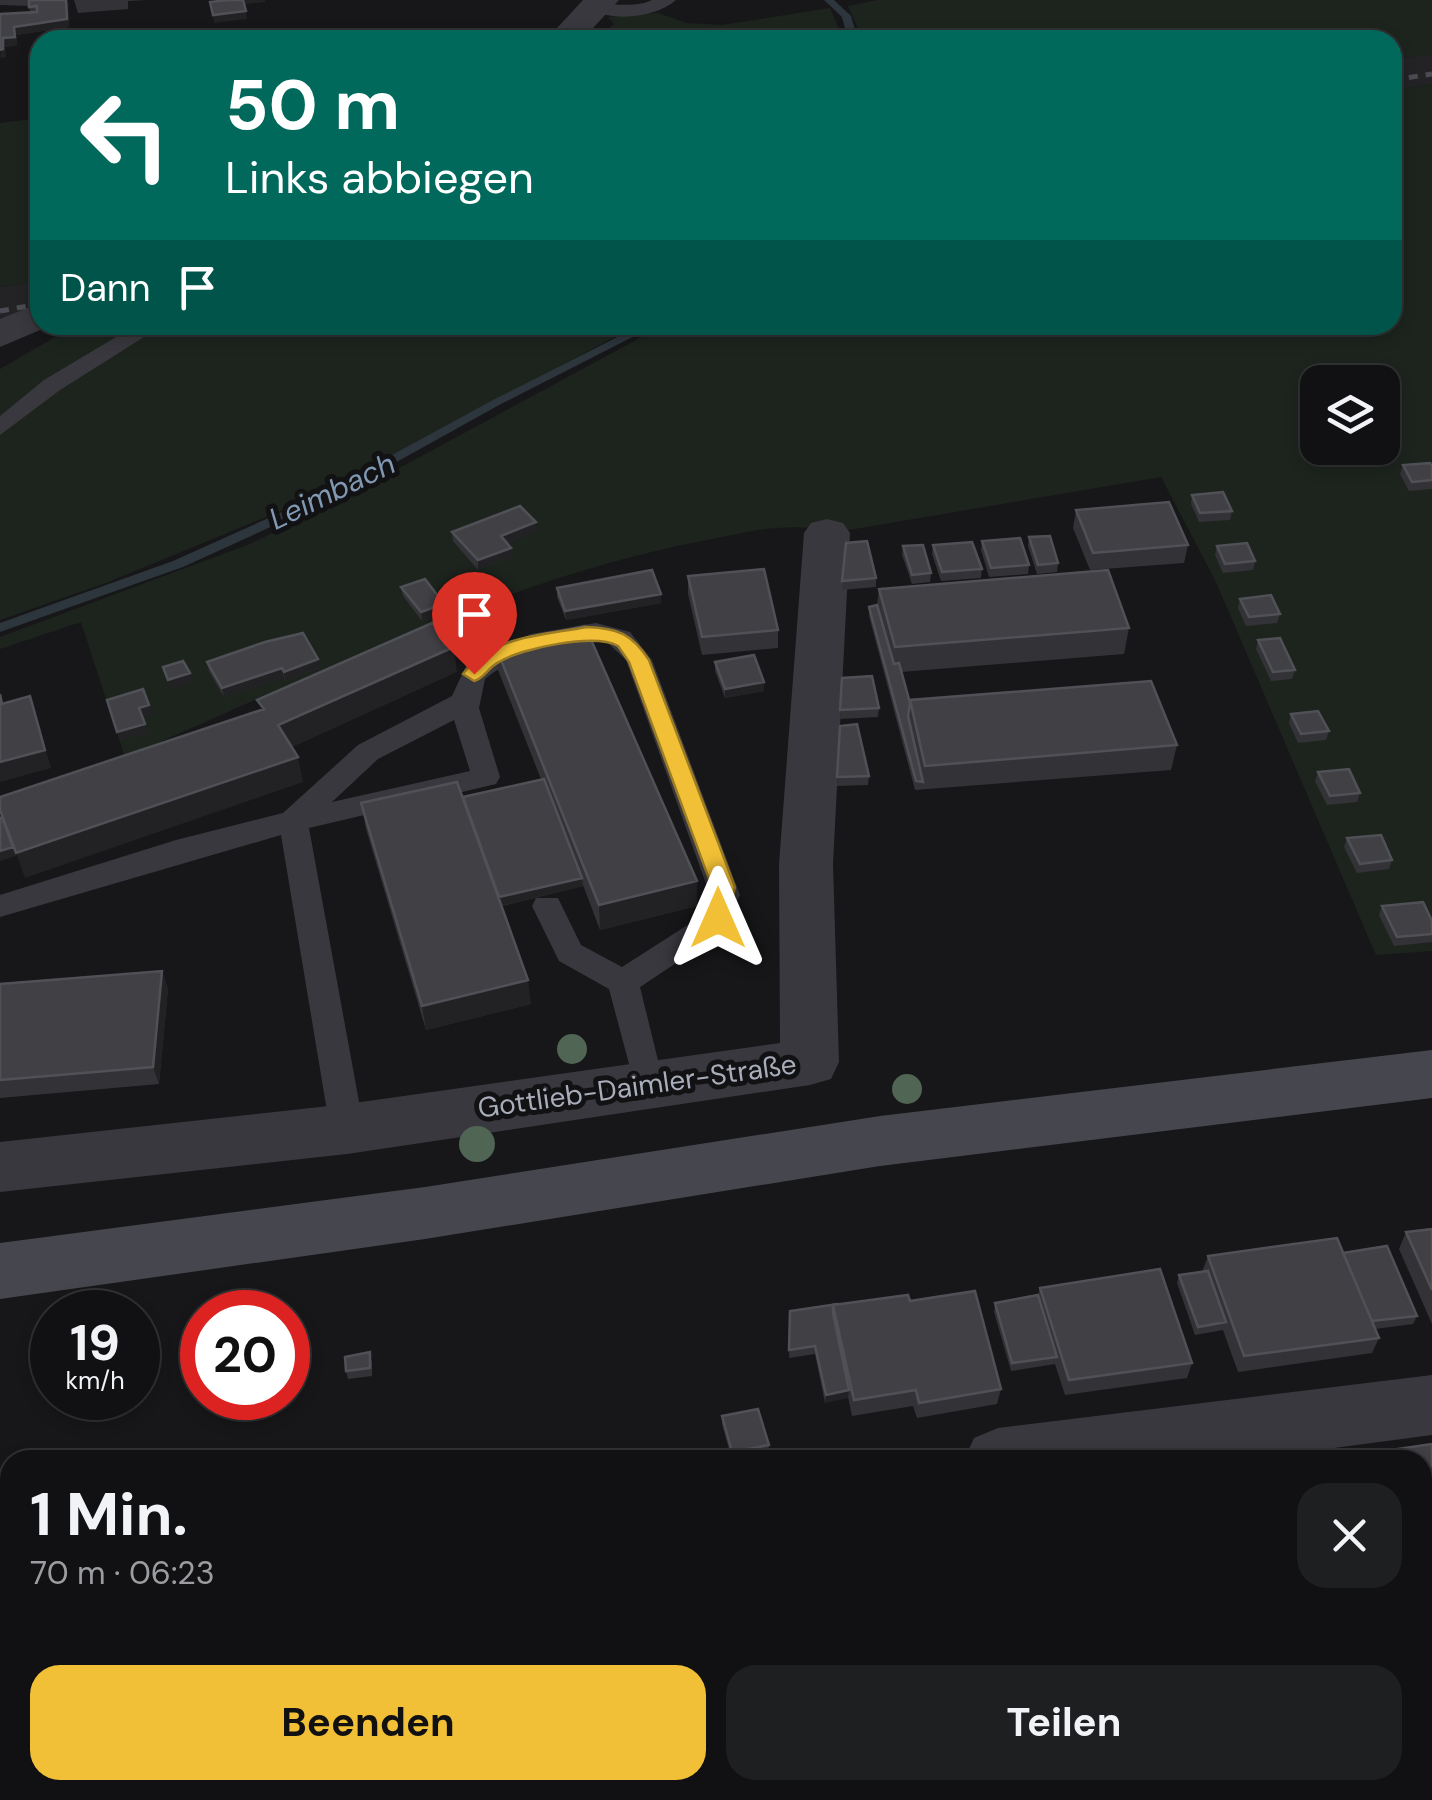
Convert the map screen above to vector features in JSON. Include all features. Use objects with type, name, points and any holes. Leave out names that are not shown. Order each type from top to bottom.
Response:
[{"type":"main road","points":[[0,1271],[425,1213],[880,1140],[1432,1074]]},
{"type":"street","points":[[573,30],[599,4]]},
{"type":"street","points":[[0,335],[30,320]]},
{"type":"street","name":"Gottlieb-Daimler-Straße","points":[[0,1166],[346,1129],[810,1062],[804,990],[806,890],[827,534]]},
{"type":"street","points":[[1077,1450],[1432,1405]]},
{"type":"lane","points":[[599,4],[646,10],[667,0]]},
{"type":"lane","points":[[0,428],[52,385],[135,335]]},
{"type":"lane","points":[[0,906],[176,851],[486,777],[466,700],[467,687],[480,665],[506,650],[605,633],[625,641],[639,660],[725,895],[712,924],[622,982]]},
{"type":"lane","points":[[293,821],[368,752],[466,700]]},
{"type":"lane","points":[[293,821],[346,1129]]},
{"type":"lane","points":[[548,906],[570,953],[622,982],[648,1085]]},
{"type":"shaded area","points":[[878,0],[1432,0],[1432,54],[1402,59],[1402,30],[859,30],[848,6]]},
{"type":"shaded area","points":[[830,8],[840,30],[608,30],[614,24],[608,17],[658,13],[687,23],[722,25]]},
{"type":"shaded area","points":[[1432,54],[1432,84],[1402,89],[1402,58]]},
{"type":"shaded area","points":[[1432,84],[1432,951],[1376,955],[1216,582],[1161,477],[837,532],[801,527],[754,531],[627,558],[480,605],[125,757],[81,622],[0,649],[0,637],[250,544],[329,506],[645,335],[1402,335],[1402,89]]},
{"type":"shaded area","points":[[30,119],[30,282],[0,287],[0,123]]},
{"type":"shaded area","points":[[30,282],[30,317],[0,322],[0,287]]},
{"type":"shaded area","points":[[59,335],[618,335],[312,498],[106,583],[0,620],[0,369]]},
{"type":"building","points":[[29,0],[66,0],[67,19],[14,27],[15,37],[3,38],[0,50],[0,14],[37,12],[37,6],[29,7]]},
{"type":"building","points":[[243,0],[246,11],[213,15],[210,2]]},
{"type":"building","points":[[1430,463],[1432,480],[1412,482],[1403,465]]},
{"type":"building","points":[[1223,492],[1232,511],[1200,513],[1192,495]]},
{"type":"building","points":[[1169,502],[1188,545],[1093,553],[1076,510]]},
{"type":"building","points":[[520,506],[536,522],[501,536],[511,548],[478,560],[452,532]]},
{"type":"building","points":[[1050,536],[1058,563],[1038,565],[1029,537]]},
{"type":"building","points":[[1020,538],[1029,565],[991,568],[982,541]]},
{"type":"building","points":[[867,541],[876,578],[842,581],[846,543]]},
{"type":"building","points":[[972,542],[982,569],[942,572],[933,545]]},
{"type":"building","points":[[1247,543],[1255,561],[1225,564],[1217,546]]},
{"type":"building","points":[[923,545],[931,573],[912,575],[903,546]]},
{"type":"building","points":[[764,569],[778,630],[702,637],[688,576]]},
{"type":"building","points":[[652,570],[661,594],[565,611],[557,588]]},
{"type":"building","points":[[1108,570],[1129,628],[895,647],[879,589]]},
{"type":"building","points":[[425,579],[444,604],[421,612],[401,587]]},
{"type":"building","points":[[1271,595],[1280,614],[1249,617],[1240,599]]},
{"type":"building","points":[[877,605],[910,703],[908,716],[923,782],[916,781],[869,607]]},
{"type":"building","points":[[432,623],[454,647],[278,725],[298,757],[16,853],[0,810],[0,797],[264,709],[257,700]]},
{"type":"building","points":[[585,626],[697,881],[599,905],[495,645]]},
{"type":"building","points":[[303,633],[318,659],[284,672],[282,668],[222,688],[207,662],[265,642]]},
{"type":"building","points":[[1280,638],[1295,670],[1273,672],[1258,640]]},
{"type":"building","points":[[754,655],[764,682],[725,689],[715,662]]},
{"type":"building","points":[[183,661],[190,673],[168,680],[163,667]]},
{"type":"building","points":[[872,676],[879,708],[840,710],[842,678]]},
{"type":"building","points":[[1151,681],[1177,745],[925,766],[910,700]]},
{"type":"building","points":[[143,689],[149,705],[139,708],[145,724],[117,732],[107,700]]},
{"type":"building","points":[[0,694],[2,704],[30,696],[45,750],[0,762]]},
{"type":"building","points":[[1318,711],[1329,731],[1301,734],[1291,714]]},
{"type":"building","points":[[857,724],[869,776],[837,777],[840,726]]},
{"type":"building","points":[[1349,769],[1360,793],[1330,796],[1318,772]]},
{"type":"building","points":[[544,779],[582,878],[499,897],[463,797]]},
{"type":"building","points":[[457,782],[528,980],[422,1006],[361,803]]},
{"type":"building","points":[[0,818],[13,847],[0,851]]},
{"type":"building","points":[[1381,835],[1392,860],[1360,864],[1347,838]]},
{"type":"building","points":[[1423,902],[1432,921],[1432,934],[1397,937],[1382,906]]},
{"type":"building","points":[[162,971],[153,1067],[0,1080],[0,984]]},
{"type":"building","points":[[1432,1229],[1432,1290],[1406,1232]]},
{"type":"building","points":[[1337,1238],[1379,1338],[1244,1356],[1208,1256]]},
{"type":"building","points":[[1387,1246],[1417,1316],[1372,1321],[1343,1253]]},
{"type":"building","points":[[1160,1269],[1192,1363],[1069,1380],[1040,1288]]},
{"type":"building","points":[[1208,1271],[1226,1322],[1198,1327],[1179,1275]]},
{"type":"building","points":[[975,1291],[1001,1389],[919,1403],[916,1390],[854,1400],[833,1305],[908,1295],[910,1301]]},
{"type":"building","points":[[1038,1295],[1057,1357],[1012,1363],[995,1303]]},
{"type":"building","points":[[838,1304],[833,1305],[833,1313],[849,1390],[826,1395],[815,1346],[789,1350],[790,1311]]},
{"type":"building","points":[[370,1352],[370,1368],[346,1371],[345,1357]]},
{"type":"building","points":[[758,1409],[769,1445],[731,1450],[722,1416]]},
{"type":"building","points":[[1432,1444],[1432,1450],[1391,1450]]},
{"type":"waterway","name":"Leimbach","points":[[829,0],[846,16],[850,30]]},
{"type":"waterway","name":"Leimbach","points":[[0,628],[178,564],[317,501],[497,402],[630,335]]},
{"type":"railway","points":[[1402,78],[1432,74]]},
{"type":"railway","points":[[0,311],[30,306]]},
{"type":"route","points":[[474,674],[496,653],[587,633],[612,634],[632,648],[724,887],[724,903],[718,918]]}]
